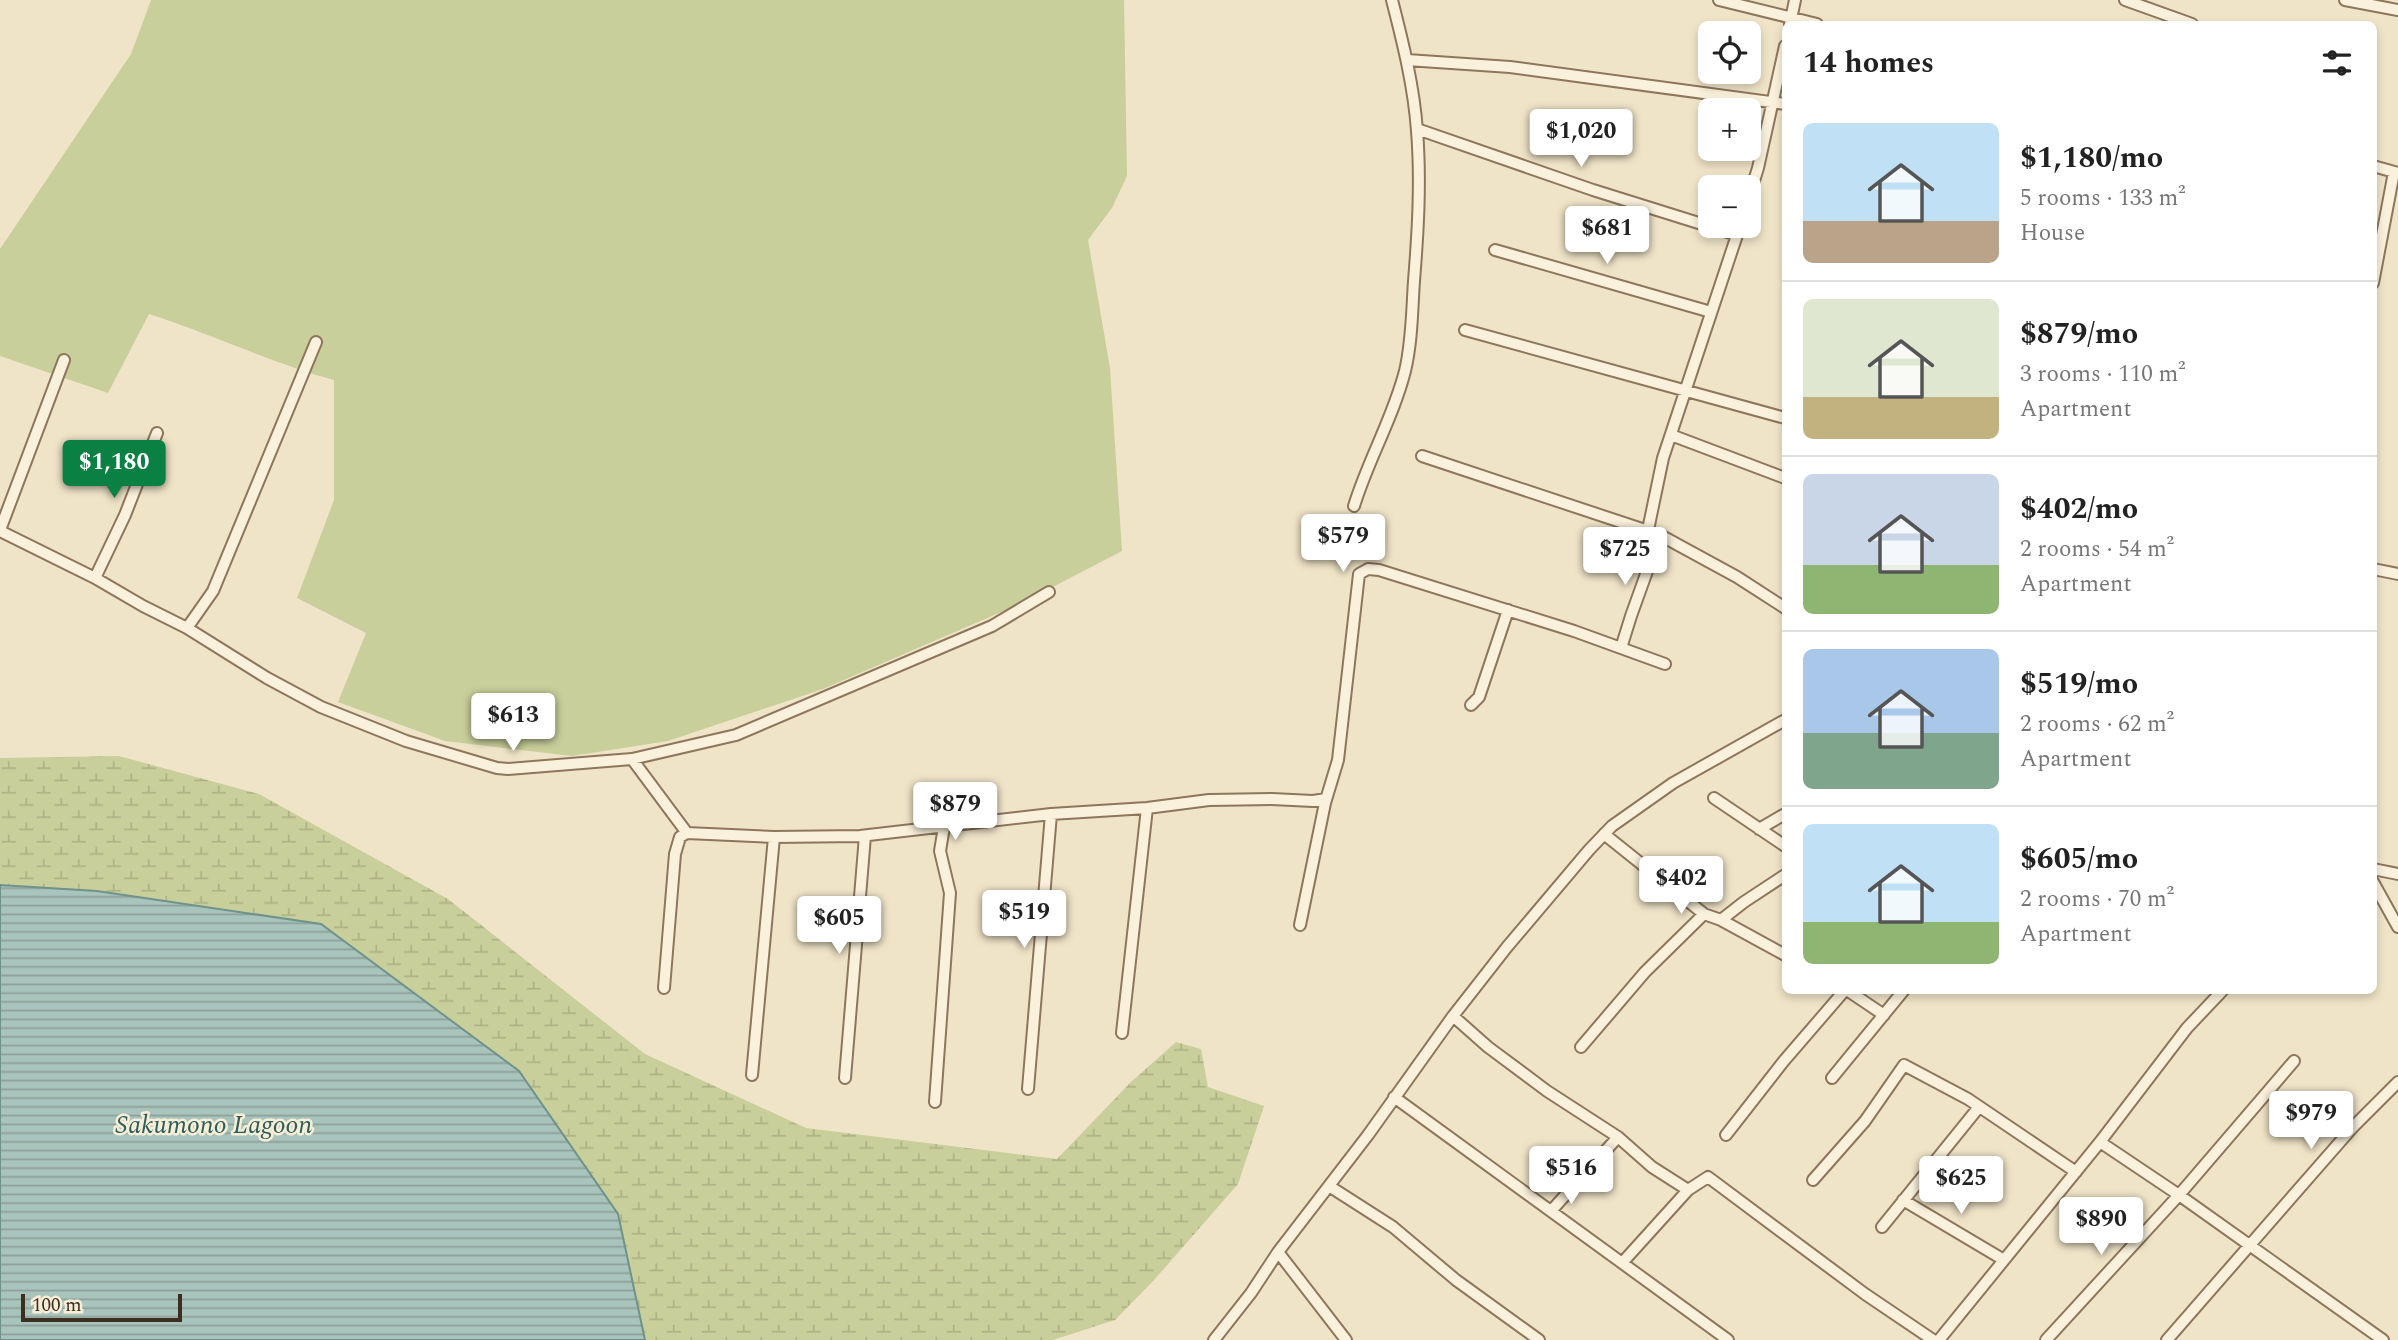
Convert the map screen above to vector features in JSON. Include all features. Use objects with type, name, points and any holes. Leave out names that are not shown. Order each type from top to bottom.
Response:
[{"type":"street","points":[[1354,506],[1363,476],[1393,409],[1406,369],[1417,240],[1417,129],[1407,60],[1392,0]]},
{"type":"street","points":[[1719,0],[1788,21]]},
{"type":"street","points":[[1791,21],[1795,0]]},
{"type":"street","points":[[2125,0],[2184,21]]},
{"type":"street","points":[[2346,0],[2398,10]]},
{"type":"street","points":[[1407,60],[1510,67],[1782,104]]},
{"type":"street","points":[[1756,175],[1782,60]]},
{"type":"street","points":[[1417,129],[1581,186],[1698,219]]},
{"type":"street","points":[[2377,167],[2396,173],[2377,264]]},
{"type":"street","points":[[1648,530],[1663,458],[1736,238]]},
{"type":"street","points":[[1495,250],[1711,312]]},
{"type":"street","points":[[1465,330],[1782,417]]},
{"type":"street","points":[[187,628],[213,590],[316,342]]},
{"type":"street","points":[[64,360],[0,531],[187,628],[267,678],[321,707],[406,741],[497,768],[632,759],[736,735],[992,626],[1049,592]]},
{"type":"street","points":[[95,578],[125,515],[157,433]]},
{"type":"street","points":[[1671,435],[1782,477]]},
{"type":"street","points":[[1422,456],[1660,535],[1738,577],[1782,606]]},
{"type":"street","points":[[1621,648],[1660,535]]},
{"type":"street","points":[[1300,925],[1326,799],[1338,760],[1359,574],[1368,569],[1380,570],[1508,610],[1665,664]]},
{"type":"street","points":[[2377,570],[2398,575]]},
{"type":"street","points":[[1471,705],[1479,697],[1508,610]]},
{"type":"street","points":[[1214,1340],[1453,1016],[1542,904],[1604,834],[1673,783],[1782,722]]},
{"type":"street","points":[[632,759],[687,833]]},
{"type":"street","points":[[1714,798],[1782,844]]},
{"type":"street","points":[[664,988],[675,854],[680,837],[687,833],[774,837],[865,835],[1209,800],[1326,799]]},
{"type":"street","points":[[1122,1033],[1147,808]]},
{"type":"street","points":[[1028,1089],[1051,814]]},
{"type":"street","points":[[1759,829],[1782,816]]},
{"type":"street","points":[[935,1102],[950,893],[940,851],[944,827]]},
{"type":"street","points":[[1604,834],[1704,914],[1721,920],[1782,953]]},
{"type":"street","points":[[845,1078],[865,835]]},
{"type":"street","points":[[752,1075],[774,837]]},
{"type":"street","points":[[2377,870],[2398,874]]},
{"type":"street","points":[[1721,920],[1782,877]]},
{"type":"street","points":[[2377,889],[2398,927]]},
{"type":"street","points":[[1581,1047],[1645,972],[1704,914]]},
{"type":"street","points":[[1726,1135],[1783,1062],[1842,994]]},
{"type":"street","points":[[1852,994],[1884,1015]]},
{"type":"street","points":[[1832,1079],[1901,994]]},
{"type":"street","points":[[1939,1340],[2100,1142],[2188,1028],[2218,994]]},
{"type":"street","points":[[1453,1016],[1498,1055],[1618,1137],[1652,1167],[1688,1190]]},
{"type":"street","points":[[2046,1340],[2179,1195],[2294,1061]]},
{"type":"street","points":[[1813,1180],[1865,1121],[1904,1065],[1979,1107],[2076,1172]]},
{"type":"street","points":[[2167,1340],[2353,1127],[2398,1082]]},
{"type":"street","points":[[1394,1097],[1728,1340]]},
{"type":"street","points":[[1882,1227],[1979,1107]]},
{"type":"street","points":[[1551,1211],[1618,1137]]},
{"type":"street","points":[[2100,1142],[2383,1340]]},
{"type":"street","points":[[1622,1263],[1688,1190],[1708,1177],[1864,1294],[1933,1340]]},
{"type":"street","points":[[1329,1186],[1393,1227],[1457,1280],[1538,1340]]},
{"type":"street","points":[[1903,1199],[2004,1260]]},
{"type":"street","points":[[1278,1252],[1346,1340]]},
{"type":"green space","points":[[151,0],[1124,0],[1127,176],[1112,208],[1088,240],[1110,368],[1122,551],[1020,604],[823,689],[668,741],[572,756],[445,741],[338,702],[366,633],[297,598],[334,500],[334,380],[149,314],[108,393],[0,356],[0,249],[131,54]]},
{"type":"green space","points":[[119,756],[259,794],[448,899],[645,1054],[806,1128],[1057,1159],[1131,1082],[1176,1042],[1201,1049],[1208,1087],[1264,1106],[1238,1184],[1155,1279],[1115,1320],[1053,1340],[645,1340],[618,1214],[321,924],[97,891],[0,885],[0,758]]},
{"type":"water","name":"Sakumono Lagoon","points":[[0,885],[97,891],[321,924],[519,1071],[618,1214],[645,1340],[0,1340]]}]
